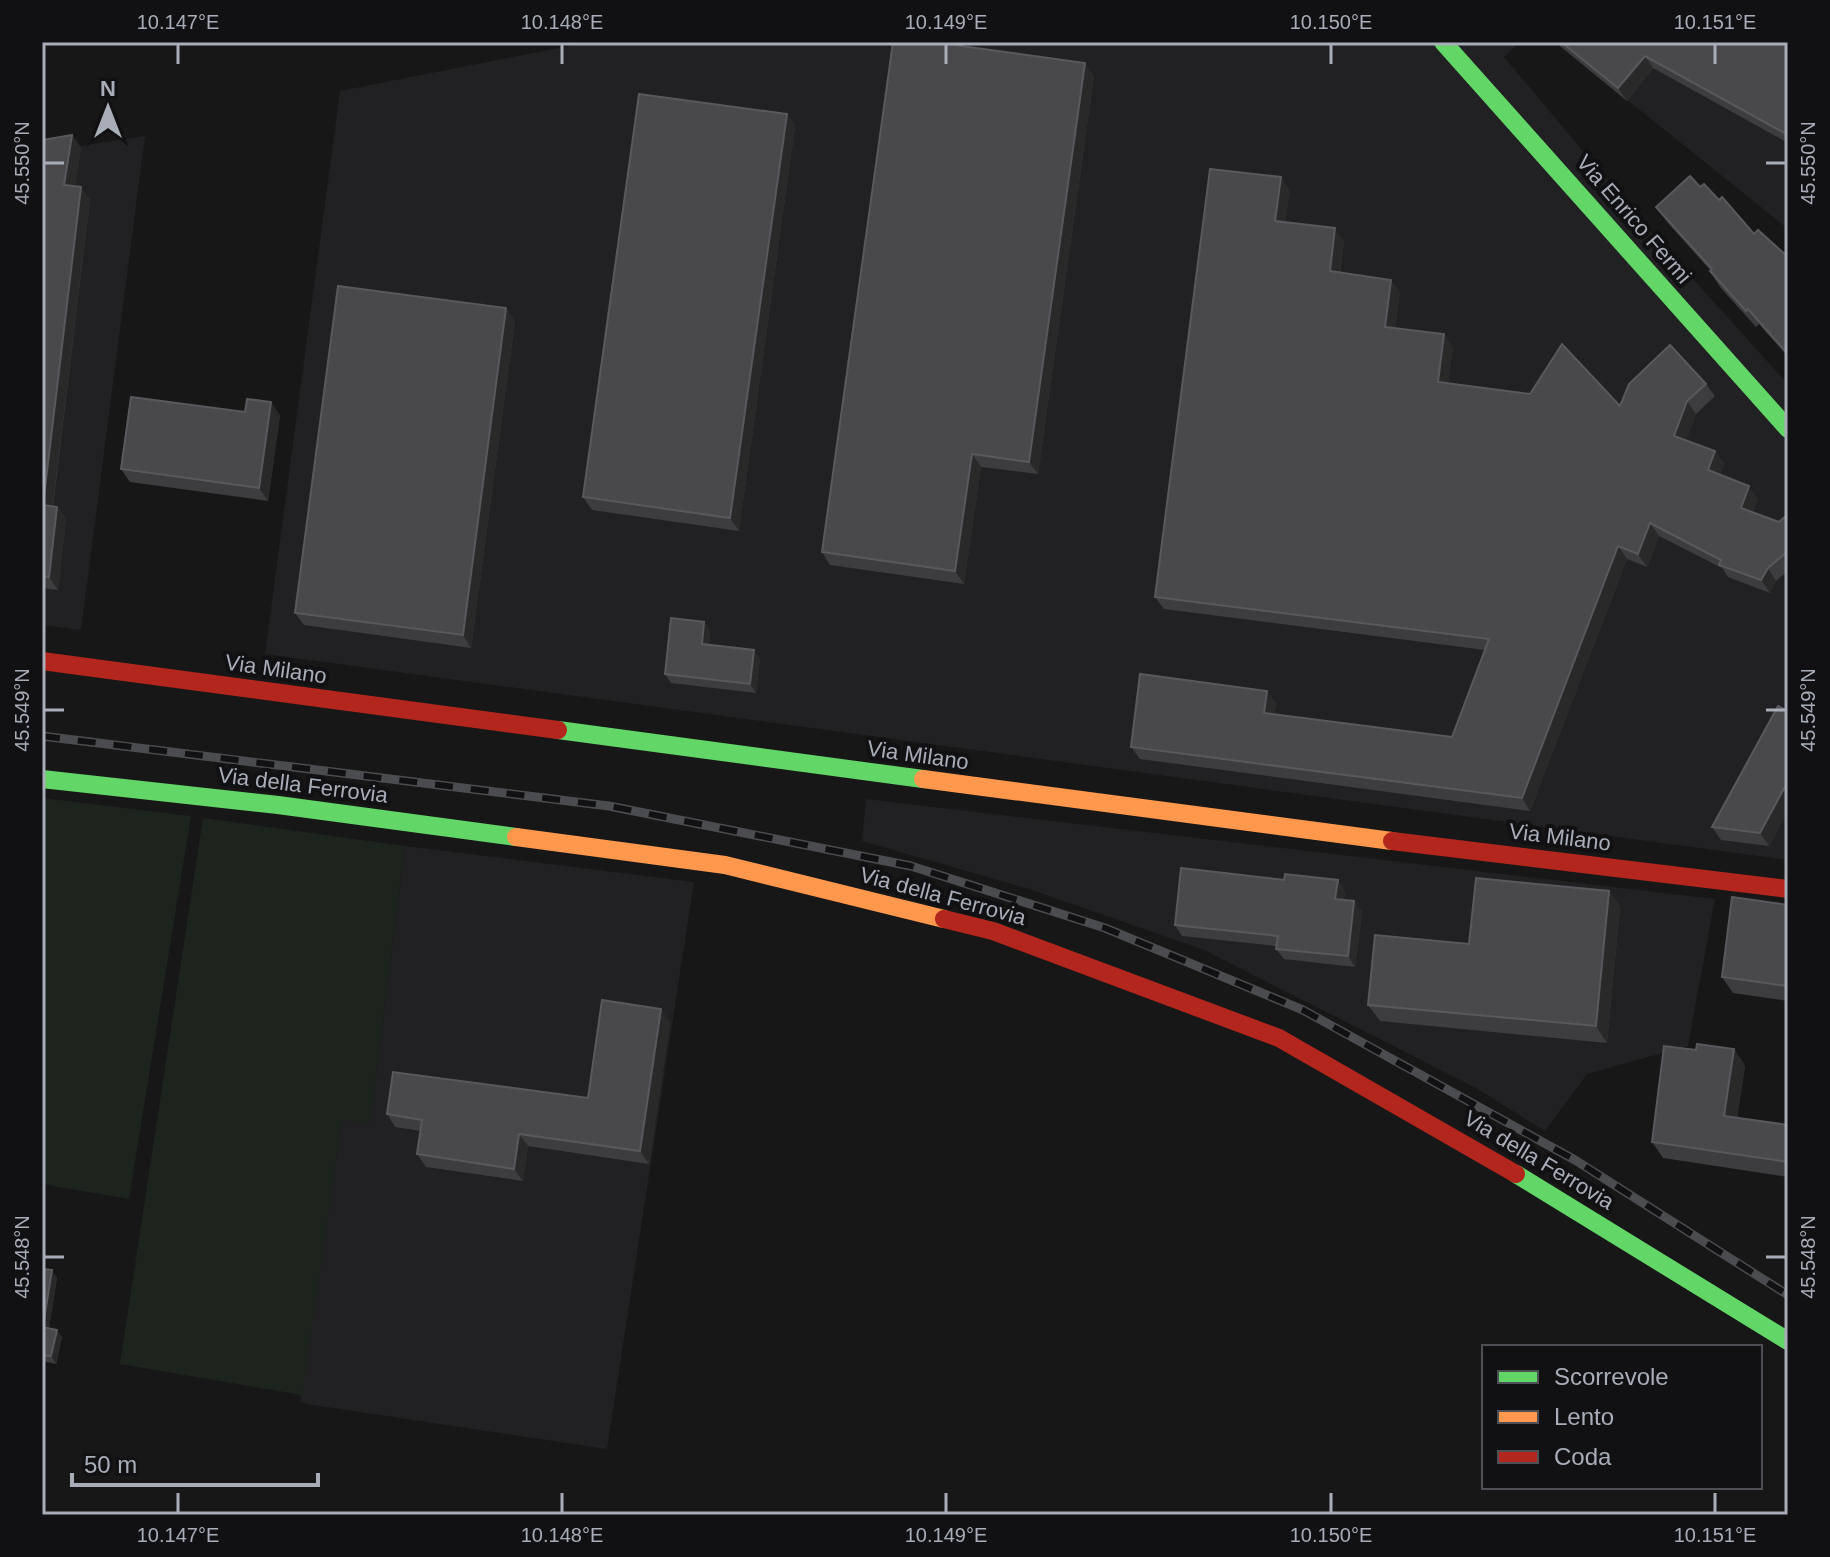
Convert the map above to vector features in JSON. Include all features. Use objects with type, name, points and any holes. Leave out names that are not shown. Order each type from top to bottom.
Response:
[{"type":"main road","name":"Via Enrico Fermi","points":[[1443,42],[1788,429]]},
{"type":"main road","name":"Via Milano","points":[[42,661],[1217,819],[1788,889]]},
{"type":"main road","name":"Via della Ferrovia","points":[[42,779],[278,805],[725,865],[993,931],[1279,1038],[1479,1151],[1788,1341]]},
{"type":"shaded area","points":[[589,42],[1520,42],[1504,57],[1656,238],[1788,384],[1788,860],[265,654],[340,91]]},
{"type":"shaded area","points":[[1555,42],[1788,42],[1788,229]]},
{"type":"shaded area","points":[[145,136],[81,630],[42,625],[42,152]]},
{"type":"shaded area","points":[[42,798],[191,816],[129,1199],[42,1184]]},
{"type":"shaded area","points":[[866,799],[1715,899],[1688,1046],[1587,1074],[1545,1131],[1476,1088],[1204,950],[1029,889],[862,841]]},
{"type":"shaded area","points":[[203,818],[405,846],[370,1123],[342,1120],[302,1395],[120,1364]]},
{"type":"shaded area","points":[[405,846],[694,882],[607,1449],[300,1403],[342,1120],[370,1122]]},
{"type":"building","points":[[893,42],[932,42],[1085,63],[1029,462],[972,454],[955,571],[822,552]]},
{"type":"building","points":[[1561,42],[1788,42],[1788,135],[1645,56],[1618,88]]},
{"type":"building","points":[[639,94],[787,114],[730,518],[583,497]]},
{"type":"building","points":[[72,135],[64,185],[81,187],[43,505],[57,507],[49,577],[42,576],[42,140]]},
{"type":"building","points":[[1210,169],[1281,177],[1275,221],[1335,228],[1330,271],[1391,280],[1385,327],[1444,334],[1438,382],[1530,394],[1562,344],[1620,406],[1629,384],[1670,345],[1706,384],[1687,401],[1674,436],[1715,451],[1708,470],[1749,486],[1741,508],[1779,522],[1788,514],[1788,551],[1768,568],[1761,580],[1719,565],[1721,560],[1650,523],[1638,554],[1618,546],[1522,798],[1131,747],[1140,674],[1267,691],[1264,713],[1452,737],[1489,639],[1155,597]]},
{"type":"building","points":[[1690,176],[1700,187],[1704,184],[1719,200],[1722,197],[1754,234],[1758,230],[1788,257],[1788,354],[1710,271],[1712,269],[1656,207]]},
{"type":"building","points":[[338,286],[506,308],[463,635],[295,613]]},
{"type":"building","points":[[131,397],[245,412],[247,399],[271,402],[259,488],[121,469]]},
{"type":"building","points":[[671,618],[704,622],[702,644],[754,650],[750,684],[665,674]]},
{"type":"building","points":[[1778,706],[1788,711],[1788,781],[1760,833],[1712,827]]},
{"type":"building","points":[[1181,868],[1284,880],[1285,874],[1338,880],[1335,899],[1354,901],[1348,956],[1276,949],[1278,936],[1175,925]]},
{"type":"building","points":[[1476,878],[1609,891],[1596,1026],[1368,1005],[1375,935],[1469,944]]},
{"type":"building","points":[[1732,897],[1788,905],[1788,986],[1722,977]]},
{"type":"building","points":[[602,1000],[661,1009],[640,1151],[519,1134],[514,1169],[417,1154],[422,1120],[387,1114],[393,1072],[588,1098]]},
{"type":"building","points":[[1697,1044],[1734,1049],[1724,1116],[1788,1125],[1788,1162],[1652,1142],[1664,1046],[1696,1050]]},
{"type":"building","points":[[42,1269],[52,1270],[43,1326],[42,1326]]},
{"type":"building","points":[[42,1327],[57,1330],[51,1356],[42,1355]]},
{"type":"railway","points":[[42,736],[609,806],[911,866],[1105,928],[1303,1010],[1575,1160],[1788,1295]]},
{"type":"traffic: fast","points":[[1443,42],[1788,429]]},
{"type":"traffic: fast","points":[[558,730],[923,779]]},
{"type":"traffic: fast","points":[[42,779],[278,805],[516,837]]},
{"type":"traffic: fast","points":[[1516,1174],[1788,1341]]},
{"type":"traffic: slow","points":[[923,779],[1392,841]]},
{"type":"traffic: slow","points":[[516,837],[725,865],[944,919]]},
{"type":"traffic: jam","points":[[42,661],[558,730]]},
{"type":"traffic: jam","points":[[1392,841],[1788,889]]},
{"type":"traffic: jam","points":[[944,919],[993,931],[1279,1038],[1516,1174]]}]
